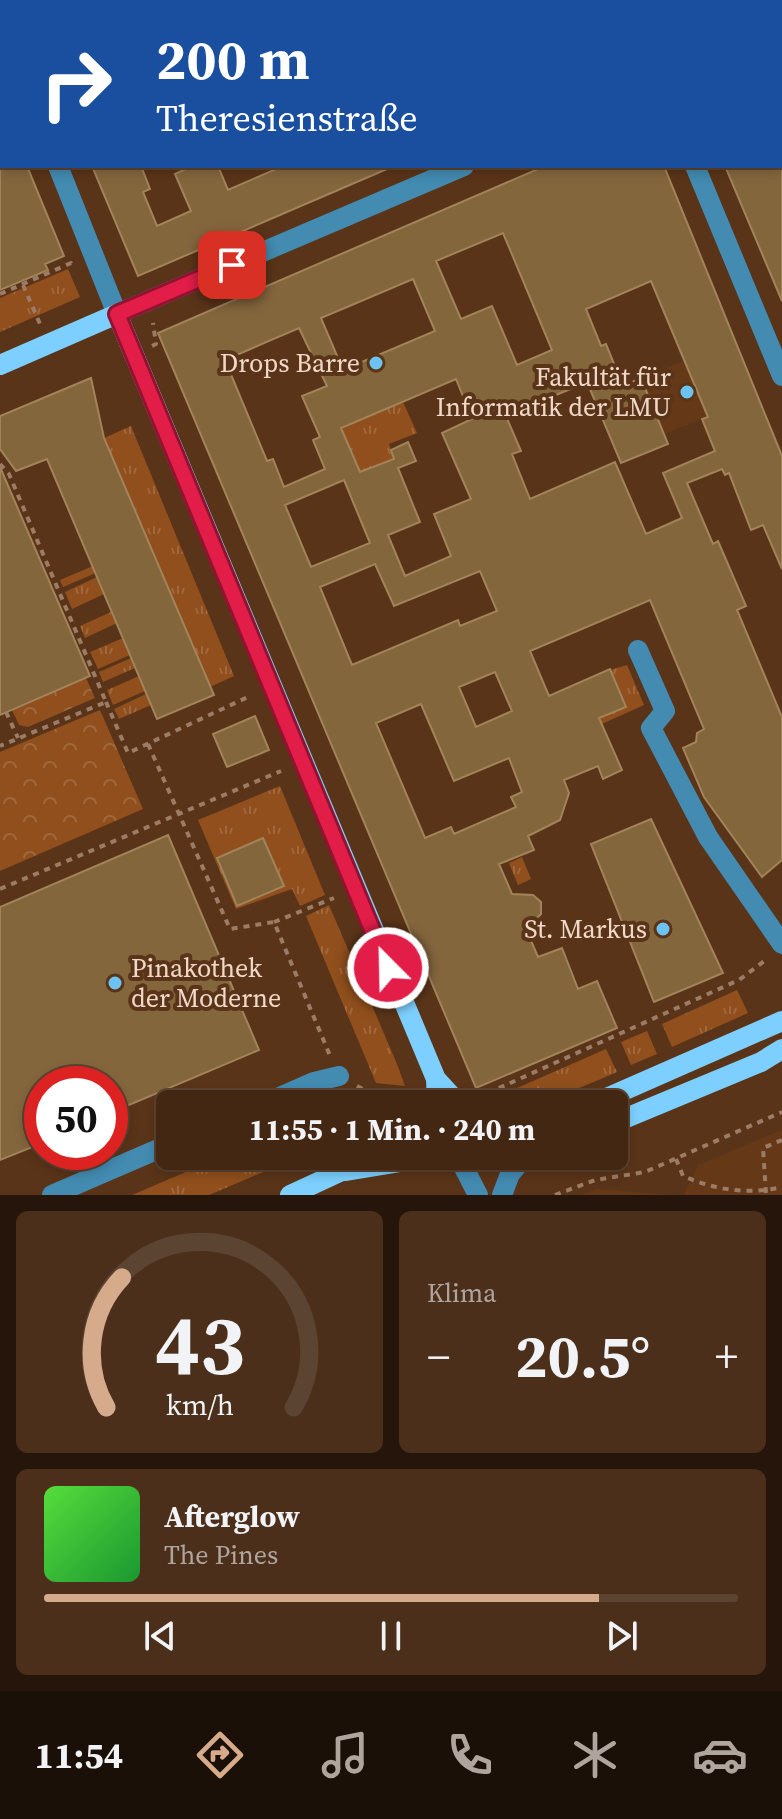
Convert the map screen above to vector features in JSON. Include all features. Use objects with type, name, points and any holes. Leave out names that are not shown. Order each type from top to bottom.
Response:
[{"type":"main road","points":[[0,365],[117,314],[436,1079],[446,1090]]},
{"type":"main road","points":[[625,1090],[782,1021]]},
{"type":"main road","points":[[628,1117],[761,1062],[782,1049]]},
{"type":"main road","points":[[761,1062],[782,1058]]},
{"type":"main road","points":[[436,1079],[436,1090]]},
{"type":"main road","points":[[290,1195],[352,1170]]},
{"type":"street","points":[[59,168],[117,314],[459,168]]},
{"type":"street","points":[[696,168],[782,376]]},
{"type":"street","points":[[638,650],[665,711],[651,728],[708,837],[777,950]]},
{"type":"street","points":[[296,1090],[339,1076]]},
{"type":"street","points":[[55,1194],[156,1150]]},
{"type":"street","points":[[465,1170],[478,1195]]},
{"type":"street","points":[[502,1195],[513,1170]]},
{"type":"path","points":[[0,294],[71,263],[77,277]]},
{"type":"path","points":[[23,285],[40,324]]},
{"type":"path","points":[[0,464],[9,474],[128,753],[250,696]]},
{"type":"path","points":[[0,746],[106,702]]},
{"type":"path","points":[[6,712],[18,738]]},
{"type":"path","points":[[148,744],[230,929],[274,922],[334,898]]},
{"type":"path","points":[[0,889],[281,771]]},
{"type":"path","points":[[274,922],[339,1076]]},
{"type":"path","points":[[490,1090],[739,980],[777,950]]},
{"type":"path","points":[[555,1195],[595,1180],[645,1172],[782,1112]]},
{"type":"path","points":[[766,1194],[763,1148],[782,1140]]},
{"type":"path","points":[[676,1159],[683,1176],[724,1193],[766,1194],[782,1187]]},
{"type":"shaded area","name":"Fakultät für Informatik der LMU","points":[[735,340],[758,396],[640,444],[617,388]]},
{"type":"shaded area","points":[[782,1130],[782,1195],[684,1195],[698,1165]]},
{"type":"shaded area","points":[[596,1189],[671,1195],[581,1195]]},
{"type":"green space","points":[[68,269],[80,297],[0,332],[0,298]]},
{"type":"green space","points":[[403,402],[417,433],[389,444],[394,459],[360,472],[341,428]]},
{"type":"green space","points":[[131,426],[234,676],[210,687],[104,438]]},
{"type":"green space","points":[[93,566],[96,573],[63,587],[60,580]]},
{"type":"green space","points":[[97,577],[104,594],[72,609],[65,592]]},
{"type":"green space","points":[[111,612],[117,623],[85,638],[80,626]]},
{"type":"green space","points":[[123,638],[130,655],[98,669],[90,652]]},
{"type":"green space","points":[[131,658],[135,668],[103,682],[99,672]]},
{"type":"green space","points":[[627,665],[644,705],[573,737],[570,731],[626,707],[610,670]]},
{"type":"green space","points":[[139,676],[145,691],[113,705],[107,690]]},
{"type":"green space","points":[[86,678],[95,698],[28,727],[19,725],[12,710]]},
{"type":"green space","points":[[146,694],[151,705],[119,719],[114,709]]},
{"type":"green space","points":[[100,710],[143,809],[0,871],[0,752]]},
{"type":"green space","points":[[280,786],[325,895],[300,906],[292,889],[236,909],[198,820]]},
{"type":"green space","points":[[522,857],[531,879],[518,885],[509,863]]},
{"type":"green space","points":[[329,905],[405,1086],[376,1083],[306,916]]},
{"type":"green space","points":[[737,990],[748,1013],[672,1047],[662,1024]]},
{"type":"green space","points":[[647,1031],[657,1054],[631,1065],[621,1042]]},
{"type":"green space","points":[[606,1049],[617,1072],[573,1090],[513,1090]]},
{"type":"green space","points":[[190,1170],[268,1170],[209,1195],[132,1195]]},
{"type":"building","points":[[0,168],[28,168],[64,256],[45,264],[48,270],[0,290]]},
{"type":"building","points":[[93,168],[142,168],[150,189],[143,192],[157,226],[191,211],[175,174],[188,168],[219,168],[228,190],[278,168],[389,168],[138,276]]},
{"type":"building","points":[[540,168],[665,168],[782,456],[782,569],[763,525],[751,530],[729,473],[725,475],[722,469],[687,483],[713,544],[718,541],[746,606],[737,610],[782,717],[782,860],[762,877],[704,797],[683,748],[696,742],[697,733],[704,729],[650,600],[530,651],[549,696],[610,669],[626,707],[599,718],[622,770],[603,779],[598,766],[564,780],[569,793],[560,820],[528,836],[534,850],[499,864],[512,894],[533,895],[541,902],[541,914],[526,929],[538,957],[562,948],[578,989],[597,981],[617,1028],[476,1088],[158,333]],"holes":[[[503,233],[552,350],[517,365],[492,306],[461,319],[436,261]],[[413,279],[435,331],[343,370],[321,318]],[[651,281],[708,417],[702,419],[715,451],[663,473],[682,518],[646,534],[615,462],[530,499],[512,454],[521,451],[506,416],[587,382],[621,463],[668,444],[641,378],[623,386],[606,344],[601,346],[586,309]],[[299,328],[327,386],[302,396],[320,437],[313,440],[325,469],[284,487],[273,459],[267,461],[225,360]],[[456,379],[472,419],[442,433],[471,499],[434,514],[451,556],[405,576],[388,535],[420,522],[398,468],[416,461],[408,442],[391,450],[394,459],[360,472],[341,428]],[[344,480],[370,543],[311,567],[285,505]],[[375,564],[394,606],[480,571],[497,611],[460,626],[458,620],[352,665],[320,587]],[[495,672],[512,711],[476,727],[459,687]],[[421,704],[454,781],[509,758],[522,792],[511,797],[516,807],[454,834],[451,827],[425,838],[376,723]]]},
{"type":"building","points":[[726,168],[782,168],[782,301]]},
{"type":"building","points":[[91,378],[104,438],[214,695],[157,719],[47,459],[16,471],[0,449],[0,416]]},
{"type":"building","points":[[0,467],[90,676],[0,715]]},
{"type":"building","points":[[255,716],[269,750],[227,767],[213,734]]},
{"type":"building","name":"St. Markus","points":[[651,819],[723,973],[654,1002],[591,844]]},
{"type":"building","name":"Pinakothek der Moderne","points":[[168,835],[259,1050],[164,1090],[156,1090],[156,1094],[128,1105],[128,1066],[24,1066],[24,1150],[0,1160],[0,907]]},
{"type":"building","points":[[263,838],[284,886],[237,906],[217,858]]},
{"type":"place","name":"Drops Barre","points":[[376,363]]},
{"type":"place","name":"Fakultät für Informatik der LMU","points":[[687,392]]},
{"type":"place","name":"St. Markus","points":[[663,929]]},
{"type":"place","name":"Pinakothek der Moderne","points":[[115,983]]},
{"type":"route","points":[[232,265],[117,314],[388,968]]}]
